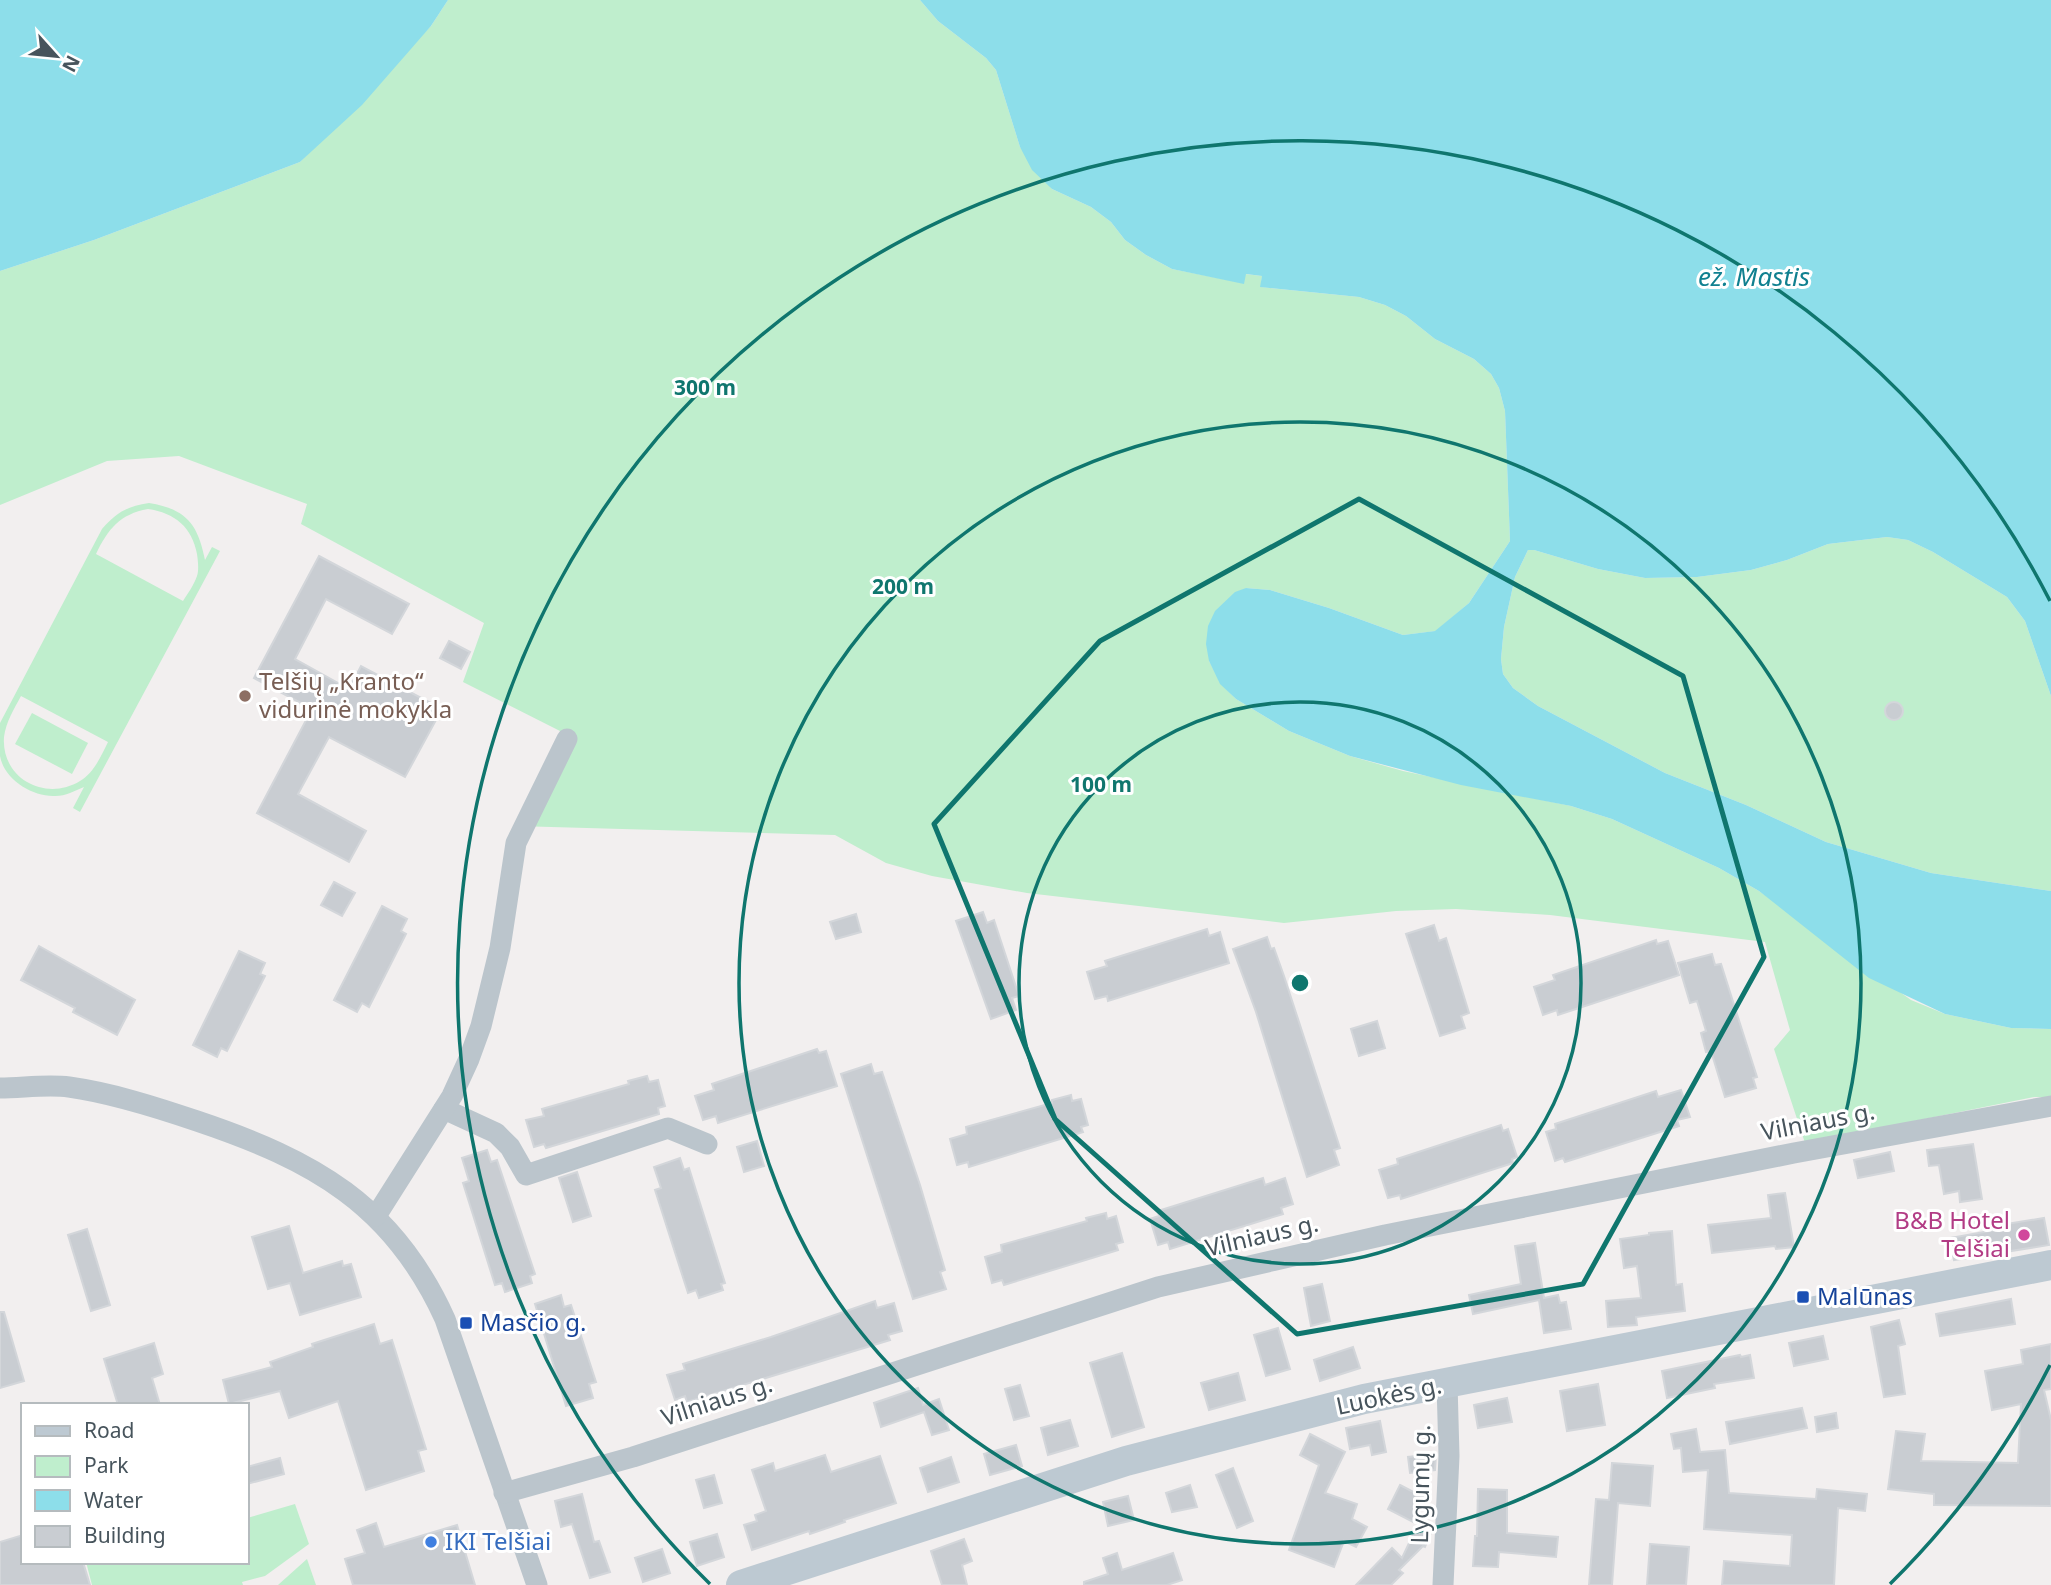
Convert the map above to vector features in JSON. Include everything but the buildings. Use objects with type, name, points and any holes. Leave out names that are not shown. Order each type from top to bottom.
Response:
[{"type":"main road","name":"Luokės g.","points":[[741,1585],[1136,1458],[1340,1405],[2051,1265]]},
{"type":"street","points":[[376,1216],[444,1109],[469,1059],[481,1026],[502,938],[516,843],[567,739]]},
{"type":"street","points":[[0,1088],[67,1087],[140,1103],[232,1133],[292,1158],[325,1178],[376,1216],[405,1250],[432,1290],[460,1360],[503,1493],[537,1585]]},
{"type":"street","name":"Vilniaus g.","points":[[503,1493],[633,1457],[1158,1287],[1476,1217],[1794,1153],[2051,1106]]},
{"type":"street","points":[[444,1109],[496,1133],[510,1147],[526,1175],[668,1128],[707,1144]]},
{"type":"street","name":"Lygumų g.","points":[[1443,1585],[1449,1456],[1447,1383]]},
{"type":"highlighted area","points":[[1359,499],[1683,676],[1764,957],[1583,1284],[1297,1334],[1055,1119],[934,824],[1100,641]]},
{"type":"green space","points":[[448,0],[920,0],[938,21],[986,58],[996,70],[1020,147],[1052,189],[1091,207],[1111,222],[1125,240],[1146,255],[1172,269],[1243,283],[1245,274],[1262,276],[1261,287],[1359,297],[1385,305],[1406,316],[1435,339],[1474,359],[1491,374],[1499,388],[1505,411],[1510,541],[1469,603],[1436,631],[1403,635],[1270,590],[1246,588],[1209,661],[1221,684],[1236,699],[1289,731],[1350,756],[1403,771],[1571,806],[1612,819],[1719,868],[1759,891],[1911,1000],[1945,1014],[2011,1028],[2051,1029],[2051,1097],[2034,1097],[1805,1143],[1774,1049],[1790,1030],[1765,942],[1550,915],[1456,909],[1396,911],[1284,923],[1027,893],[932,876],[886,863],[835,835],[516,826],[562,732],[463,682],[484,623],[301,524],[307,504],[179,456],[107,461],[0,505],[0,271],[94,240],[300,162],[431,26]]},
{"type":"green space","points":[[149,503],[172,509],[188,520],[198,537],[205,560],[212,547],[220,551],[80,812],[73,808],[84,787],[61,796],[53,796],[36,793],[13,779],[0,756],[0,723],[102,529],[122,511]],"holes":[[[148,509],[166,514],[181,523],[195,544],[198,574],[183,601],[96,554],[116,524],[138,511]],[[21,696],[108,742],[97,764],[85,778],[67,787],[40,787],[28,783],[10,765],[5,752],[4,737],[8,721]]]},
{"type":"green space","points":[[1887,537],[1908,540],[1933,552],[2007,597],[2025,621],[2051,696],[2051,891],[1931,873],[1826,842],[1746,805],[1665,773],[1538,706],[1513,688],[1503,674],[1501,659],[1504,627],[1515,577],[1528,550],[1598,569],[1645,578],[1697,577],[1751,570],[1828,544]]},
{"type":"green space","points":[[32,713],[88,743],[72,774],[15,744]]},
{"type":"green space","points":[[295,1504],[309,1544],[265,1576],[242,1582],[243,1585],[92,1585],[87,1564],[248,1564],[248,1518]]},
{"type":"green space","points":[[307,1559],[316,1585],[278,1585]]},
{"type":"water","points":[[0,0],[448,0],[431,26],[362,105],[300,162],[94,240],[0,271]]},
{"type":"water","name":"ež. Mastis","points":[[920,0],[2051,0],[2051,696],[2025,621],[2007,597],[1933,552],[1908,540],[1887,537],[1828,544],[1751,570],[1697,577],[1645,578],[1598,569],[1528,550],[1515,577],[1504,627],[1501,659],[1503,674],[1513,688],[1538,706],[1665,773],[1746,805],[1826,842],[1931,873],[2051,891],[2051,1029],[2011,1028],[1945,1014],[1869,978],[1759,891],[1719,868],[1612,819],[1571,806],[1461,785],[1350,756],[1289,731],[1236,699],[1220,684],[1209,661],[1206,644],[1208,626],[1215,611],[1235,592],[1246,588],[1270,590],[1403,635],[1435,631],[1469,603],[1510,541],[1505,411],[1499,388],[1491,374],[1474,359],[1435,339],[1406,316],[1385,305],[1359,297],[1260,287],[1262,276],[1246,274],[1244,284],[1172,269],[1146,255],[1125,240],[1111,222],[1091,207],[1052,189],[1032,170],[1020,147],[996,70],[986,58],[938,21]]},
{"type":"place","name":"Telšių „Kranto“ vidurinė mokykla","points":[[245,696]]},
{"type":"place","name":"B&B Hotel Telšiai","points":[[2024,1235]]},
{"type":"place","name":"Malūnas","points":[[1803,1297]]},
{"type":"place","name":"Masčio g.","points":[[466,1323]]},
{"type":"place","name":"IKI Telšiai","points":[[431,1542]]}]
